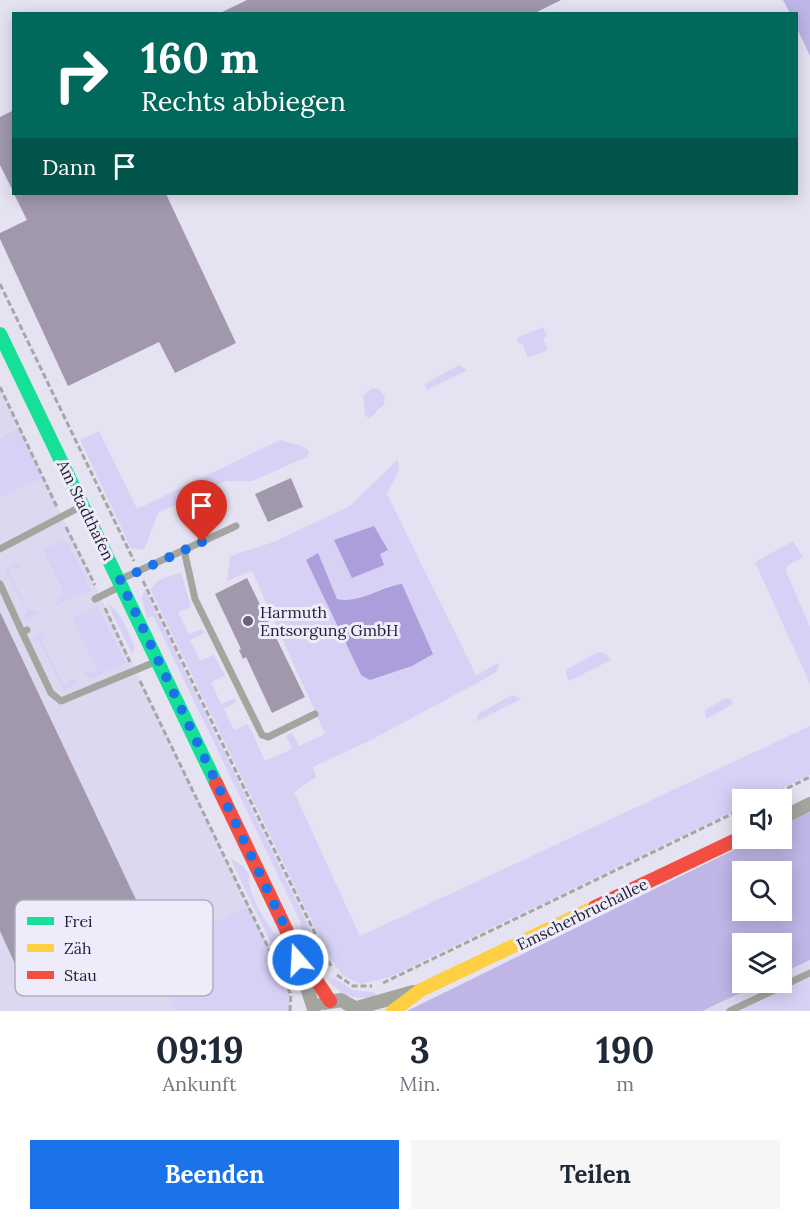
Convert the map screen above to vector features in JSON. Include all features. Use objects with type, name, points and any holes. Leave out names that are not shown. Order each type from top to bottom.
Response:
[{"type":"street","name":"Am Stadthafen","points":[[0,334],[295,948],[330,1001]]},
{"type":"street","points":[[792,813],[810,804]]},
{"type":"street","name":"Emscherbruchallee","points":[[359,1009],[421,990],[732,842]]},
{"type":"street","name":"Am Stadthafen","points":[[295,948],[300,972],[313,1010]]},
{"type":"street","name":"Emscherbruchallee","points":[[393,1011],[421,990]]},
{"type":"street","points":[[313,1010],[330,1001],[341,1000],[359,1009]]},
{"type":"lane","points":[[0,549],[83,505]]},
{"type":"lane","points":[[97,597],[138,571],[236,526]]},
{"type":"lane","points":[[184,550],[195,599],[262,735],[268,737],[315,714]]},
{"type":"lane","points":[[0,584],[56,699],[71,698],[158,661]]},
{"type":"lane","points":[[730,1011],[810,973]]},
{"type":"path","points":[[0,284],[331,967]]},
{"type":"path","points":[[0,387],[97,597],[290,993]]},
{"type":"path","points":[[785,789],[810,777]]},
{"type":"path","points":[[378,986],[732,814]]},
{"type":"shaded area","points":[[783,0],[810,0],[810,56],[798,30],[798,12],[789,12]]},
{"type":"shaded area","points":[[543,327],[547,336],[543,338],[548,350],[528,358],[522,343],[519,344],[516,338]]},
{"type":"shaded area","points":[[459,365],[468,370],[427,390],[425,384]]},
{"type":"shaded area","points":[[0,387],[290,993],[290,1011],[0,1011]]},
{"type":"shaded area","points":[[372,388],[379,389],[385,396],[384,404],[369,419],[365,415],[363,396]]},
{"type":"shaded area","points":[[19,427],[42,478],[0,498],[0,439]]},
{"type":"shaded area","points":[[99,431],[137,509],[280,440],[305,447],[309,452],[307,457],[252,481],[225,481],[158,513],[144,550],[131,548],[80,440]]},
{"type":"shaded area","points":[[398,459],[399,471],[387,494],[476,675],[498,663],[499,667],[496,672],[479,682],[371,740],[313,767],[316,777],[294,792],[360,936],[810,726],[810,775],[780,789],[732,789],[732,812],[390,977],[360,984],[342,975],[327,952],[150,589],[159,580],[181,572],[191,607],[178,612],[189,634],[202,629],[204,633],[190,640],[200,661],[214,655],[225,676],[211,682],[221,704],[235,698],[236,702],[224,709],[234,730],[248,724],[265,761],[292,749],[286,736],[292,733],[299,746],[325,734],[252,571],[227,581],[230,556],[271,543],[350,506]],"holes":[[[317,553],[337,599],[350,602],[391,585],[361,676],[306,560]]]},
{"type":"shaded area","points":[[374,526],[388,550],[380,554],[384,565],[352,578],[334,540]]},
{"type":"shaded area","points":[[64,541],[68,543],[91,590],[54,606],[63,591],[42,549]]},
{"type":"shaded area","points":[[793,541],[803,557],[787,566],[786,571],[810,627],[810,684],[755,562]]},
{"type":"shaded area","points":[[318,553],[337,599],[354,599],[402,584],[433,654],[412,666],[370,680],[361,675],[306,560]]},
{"type":"shaded area","points":[[18,562],[21,569],[8,569],[27,609],[42,612],[22,620],[27,612],[4,569]]},
{"type":"shaded area","points":[[145,589],[325,960],[320,970],[300,935],[301,923],[153,616],[147,618],[142,598]]},
{"type":"shaded area","points":[[107,603],[112,606],[124,623],[135,648],[132,654]]},
{"type":"shaded area","points":[[97,606],[126,663],[89,679],[83,671],[98,673],[72,618]]},
{"type":"shaded area","points":[[45,632],[41,638],[65,686],[73,677],[76,683],[64,691],[38,640],[33,642],[32,640],[37,634]]},
{"type":"shaded area","points":[[599,652],[606,654],[611,660],[569,681],[566,674],[567,669]]},
{"type":"shaded area","points":[[512,695],[521,699],[476,722],[478,714]]},
{"type":"shaded area","points":[[726,698],[731,699],[733,704],[706,719],[705,710]]},
{"type":"shaded area","points":[[810,812],[810,960],[792,968],[792,933],[732,933],[732,993],[741,993],[702,1011],[407,1011],[736,849],[792,849],[792,821]]},
{"type":"shaded area","points":[[230,858],[243,866],[249,874],[251,893],[255,902],[285,948],[298,983],[290,983]]},
{"type":"shaded area","points":[[248,906],[290,993],[290,1011],[176,1011],[169,996],[213,996],[213,923]]},
{"type":"shaded area","points":[[810,960],[810,1011],[702,1011],[741,993],[792,993],[792,968]]},
{"type":"shaded area","points":[[334,978],[353,990],[374,992],[377,996],[363,998],[350,996],[338,990],[328,980]]},
{"type":"shaded area","points":[[810,978],[810,1011],[741,1011],[779,993],[792,993],[792,987]]},
{"type":"building","points":[[247,0],[561,0],[537,12],[222,12]]},
{"type":"building","points":[[12,111],[12,189],[0,165],[0,117]]},
{"type":"building","points":[[14,195],[166,195],[236,343],[175,373],[159,342],[68,386],[0,239],[0,233],[27,220]]},
{"type":"building","points":[[291,478],[303,507],[268,522],[255,494]]},
{"type":"building","name":"Harmuth Entsorgung GmbH","points":[[247,578],[305,697],[272,713],[246,657],[243,659],[239,650],[241,649],[215,594]]},
{"type":"building","points":[[0,612],[136,900],[15,900],[15,964],[0,931]]},
{"type":"traffic: fast","points":[[0,334],[216,783]]},
{"type":"traffic: slow","points":[[393,1011],[421,990],[595,907]]},
{"type":"traffic: jam","points":[[216,783],[295,948],[330,1001]]},
{"type":"traffic: jam","points":[[595,907],[732,842]]},
{"type":"place","name":"Harmuth Entsorgung GmbH","points":[[248,621]]},
{"type":"route","points":[[202,542],[120,580],[295,948],[298,960]]}]
